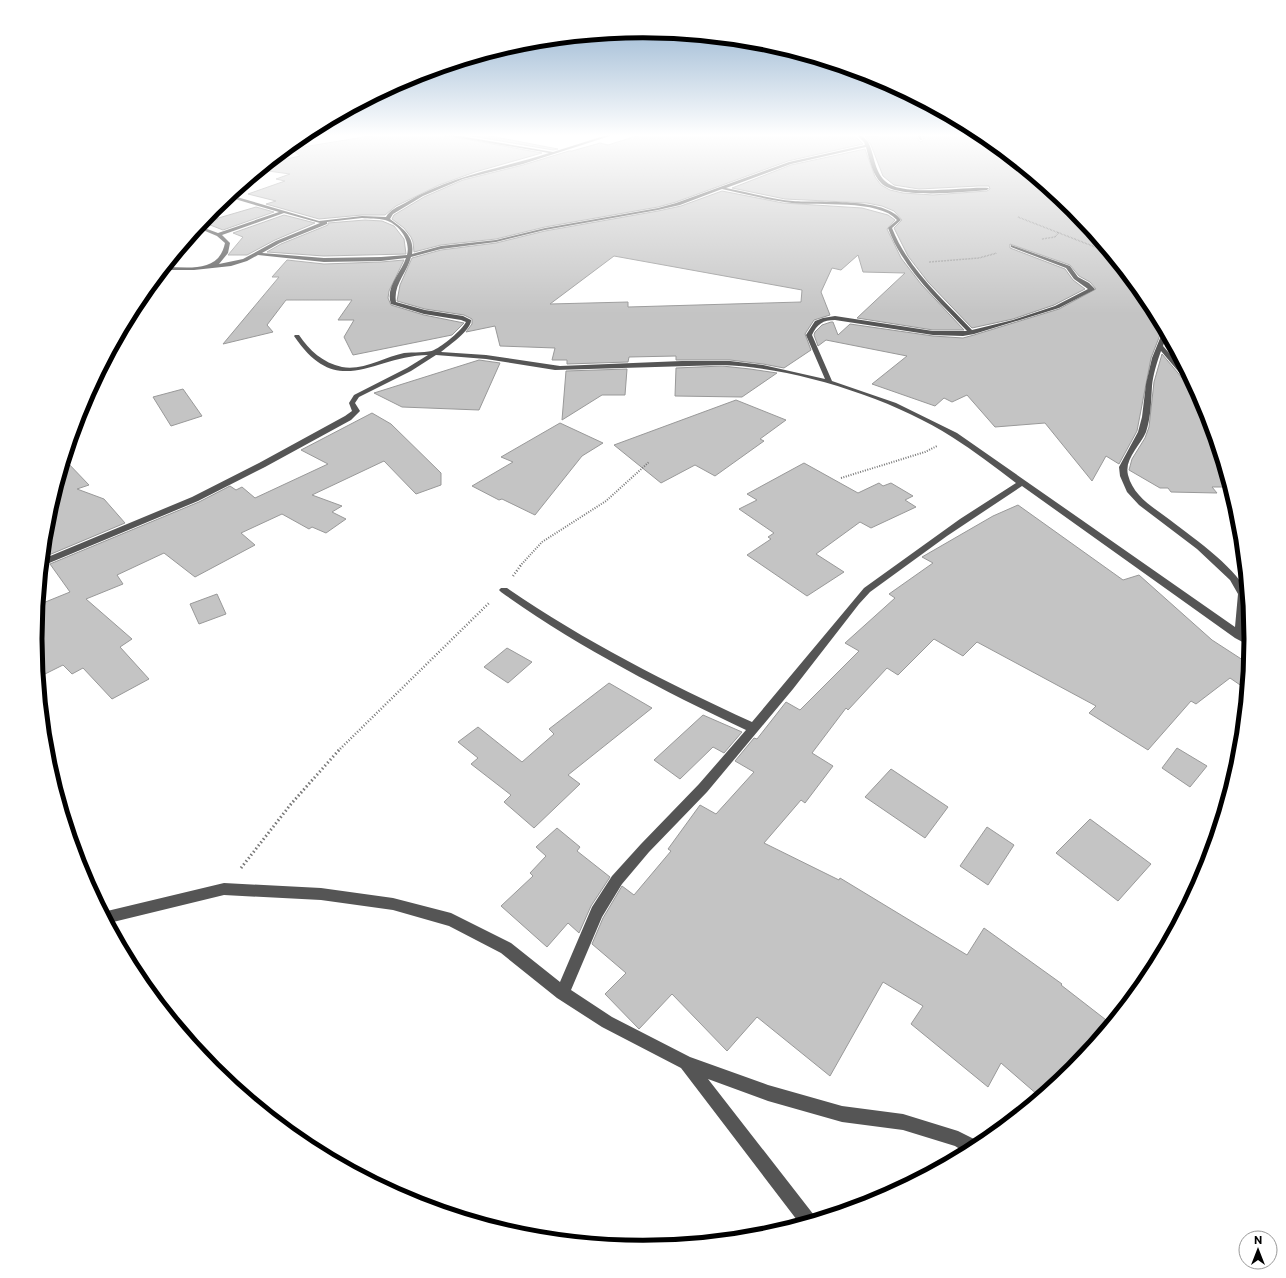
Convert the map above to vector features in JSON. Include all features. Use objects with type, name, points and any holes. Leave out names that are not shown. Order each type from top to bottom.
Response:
[{"type":"street","points":[[386,219],[391,213],[423,195]]},
{"type":"street","points":[[259,254],[340,260],[410,256],[441,248],[496,241],[552,228],[658,209],[678,204],[703,195]]},
{"type":"street","points":[[755,195],[792,202],[860,204],[891,213],[899,220],[890,226],[892,237],[909,262],[940,299],[972,333]]},
{"type":"street","points":[[236,198],[313,221],[327,222]]},
{"type":"street","points":[[219,234],[283,212]]},
{"type":"street","points":[[47,561],[195,499],[262,465],[352,416],[356,411],[352,403],[356,396],[409,370],[451,341],[466,327],[469,321],[463,318],[424,312],[393,303],[393,291],[410,256],[411,246],[410,239],[405,232],[386,219],[351,218],[327,222],[278,242],[259,254],[238,263],[170,269]]},
{"type":"street","points":[[205,228],[219,234],[225,238],[228,243],[228,250],[221,261],[213,266]]},
{"type":"street","points":[[829,381],[809,335],[816,323],[824,319],[831,318],[856,320],[943,334],[972,333],[1015,322],[1057,307],[1092,289],[1087,284],[1076,278],[1068,267],[1013,246]]},
{"type":"street","points":[[297,336],[306,348],[322,361],[332,367],[344,370],[363,368],[405,355],[434,353],[500,359],[558,368],[724,362],[762,367],[829,381],[892,402],[922,416],[954,435],[1244,638]]},
{"type":"street","points":[[1163,338],[1155,358],[1149,384],[1146,417],[1142,432],[1123,467],[1126,484],[1131,492],[1142,503],[1200,547],[1233,578],[1242,593]]},
{"type":"street","points":[[1160,346],[1182,373]]},
{"type":"street","points":[[562,993],[597,912],[617,880],[645,848],[703,788],[868,590],[982,506],[1022,482]]},
{"type":"street","points":[[504,590],[559,628],[630,668],[753,728]]},
{"type":"street","points":[[1239,635],[1243,597]]},
{"type":"street","points":[[110,916],[224,889],[321,894],[393,904],[452,920],[506,948],[562,993],[607,1022],[686,1063],[768,1093],[842,1114],[903,1122],[958,1139],[968,1144]]},
{"type":"street","points":[[686,1063],[806,1218]]},
{"type":"path","points":[[1018,217],[1100,249]]},
{"type":"path","points":[[909,262],[941,262],[979,258],[996,254],[1013,246],[1029,241],[1051,238],[1057,236],[1059,232]]},
{"type":"path","points":[[841,478],[925,452],[954,435]]},
{"type":"path","points":[[224,889],[265,839],[291,804],[350,738],[455,635],[504,590],[520,566],[542,542],[606,501],[649,462]]},
{"type":"building","points":[[251,195],[419,195],[396,206],[385,215],[362,215],[319,219],[266,204],[276,201]]},
{"type":"building","points":[[429,195],[696,195],[658,207],[545,227],[496,239],[441,245],[414,252],[411,237],[404,228],[392,219],[394,215]]},
{"type":"building","points":[[712,195],[741,195],[783,203],[862,208],[888,215],[895,220],[887,229],[901,258],[921,284],[964,330],[933,330],[857,318],[905,273],[863,272],[858,255],[841,270],[832,268],[821,292],[830,315],[814,320],[805,334],[811,350],[784,368],[730,360],[676,360],[676,356],[629,357],[628,362],[567,364],[567,360],[552,360],[555,348],[500,346],[495,326],[466,332],[472,324],[472,319],[464,315],[425,309],[397,301],[400,285],[412,258],[441,250],[496,243],[545,231],[681,206]],"holes":[[[614,256],[802,290],[801,302],[628,307],[628,302],[550,304]]]},
{"type":"building","points":[[764,195],[1047,195],[1095,243],[1120,273],[1143,305],[1160,334],[1151,358],[1137,431],[1119,464],[1106,456],[1092,481],[1045,423],[995,427],[967,395],[952,402],[944,398],[935,406],[872,384],[907,356],[826,340],[818,346],[814,335],[815,332],[822,325],[831,322],[833,322],[838,335],[850,324],[933,336],[963,338],[1059,309],[1096,289],[1090,282],[1079,276],[1070,265],[1010,244],[1010,248],[1065,269],[1073,280],[1085,289],[1054,305],[1013,319],[972,328],[928,282],[908,256],[894,228],[902,220],[894,211],[882,206],[867,203],[785,199]]},
{"type":"building","points":[[256,207],[274,212],[223,230],[208,224],[211,221],[218,219],[215,219]]},
{"type":"building","points":[[284,215],[315,223],[275,240],[247,255],[228,255],[243,237],[233,233]]},
{"type":"building","points":[[365,220],[382,221],[394,226],[404,239],[406,254],[324,256],[267,252],[281,244],[328,225],[328,223]]},
{"type":"building","points":[[287,260],[324,264],[404,260],[389,291],[388,298],[391,305],[424,315],[464,323],[452,335],[353,355],[344,337],[354,320],[338,320],[352,300],[286,300],[267,325],[273,332],[223,344],[279,277],[272,277]]},
{"type":"building","points":[[1162,354],[1187,383],[1198,409],[1224,483],[1225,487],[1212,487],[1217,493],[1171,492],[1168,488],[1160,488],[1129,470],[1132,459],[1145,438],[1149,427],[1154,382]]},
{"type":"building","points":[[479,360],[500,363],[479,410],[402,407],[374,393]]},
{"type":"building","points":[[722,366],[777,373],[742,397],[675,396],[676,368]]},
{"type":"building","points":[[627,369],[625,395],[602,395],[562,420],[566,371]]},
{"type":"building","points":[[183,389],[202,416],[171,426],[153,397]]},
{"type":"building","points":[[736,400],[786,420],[760,439],[764,441],[715,476],[695,465],[661,483],[614,445]]},
{"type":"building","points":[[372,413],[391,424],[441,473],[441,485],[416,494],[384,461],[312,495],[342,506],[332,512],[346,519],[326,533],[312,527],[309,529],[282,514],[241,533],[255,545],[195,577],[164,553],[117,575],[123,584],[86,599],[132,639],[120,647],[149,679],[112,699],[83,668],[72,674],[63,665],[43,675],[43,603],[70,592],[50,564],[199,502],[230,486],[236,490],[242,487],[255,498],[328,464],[301,450]]},
{"type":"building","points":[[560,423],[603,443],[582,456],[535,515],[502,499],[499,500],[472,486],[513,462],[501,457]]},
{"type":"building","points":[[68,463],[89,485],[77,489],[104,499],[125,523],[48,555],[62,483]]},
{"type":"building","points":[[804,463],[858,493],[879,483],[883,486],[891,483],[913,496],[905,500],[916,507],[871,528],[860,522],[816,554],[844,572],[807,596],[747,555],[771,539],[768,537],[774,533],[739,509],[757,500],[747,494]]},
{"type":"building","points":[[1018,505],[1123,580],[1139,575],[1212,640],[1243,660],[1242,686],[1230,678],[1196,704],[1191,701],[1148,750],[1089,713],[1096,706],[977,642],[963,656],[934,639],[898,675],[887,668],[848,710],[846,708],[812,753],[833,766],[805,803],[801,800],[764,843],[839,880],[840,878],[967,955],[984,928],[1062,984],[1061,985],[1107,1021],[1068,1064],[1036,1093],[1001,1063],[988,1087],[911,1024],[923,1006],[883,982],[830,1076],[757,1017],[727,1051],[672,994],[639,1029],[605,994],[626,973],[592,944],[603,918],[622,886],[634,895],[671,851],[668,849],[700,805],[716,814],[754,772],[735,761],[754,738],[757,739],[786,702],[800,710],[859,651],[845,643],[895,598],[889,594],[933,563],[922,557],[993,516]]},
{"type":"building","points":[[217,594],[226,614],[199,624],[190,604]]},
{"type":"building","points":[[507,648],[532,662],[508,683],[484,667]]},
{"type":"building","points":[[609,683],[652,708],[568,775],[580,784],[534,828],[504,802],[511,795],[471,764],[478,758],[458,742],[478,727],[522,762],[554,734],[549,729]]},
{"type":"building","points":[[703,715],[742,732],[724,753],[713,747],[680,779],[654,760]]},
{"type":"building","points":[[1177,748],[1207,766],[1190,787],[1162,768]]},
{"type":"building","points":[[891,769],[948,807],[925,838],[865,797]]},
{"type":"building","points":[[1090,819],[1151,864],[1118,901],[1056,853]]},
{"type":"building","points":[[987,827],[1014,845],[988,885],[960,866]]},
{"type":"building","points":[[557,828],[580,847],[577,851],[610,877],[591,906],[579,933],[568,923],[547,947],[501,906],[533,876],[530,873],[546,856],[536,847]]}]
